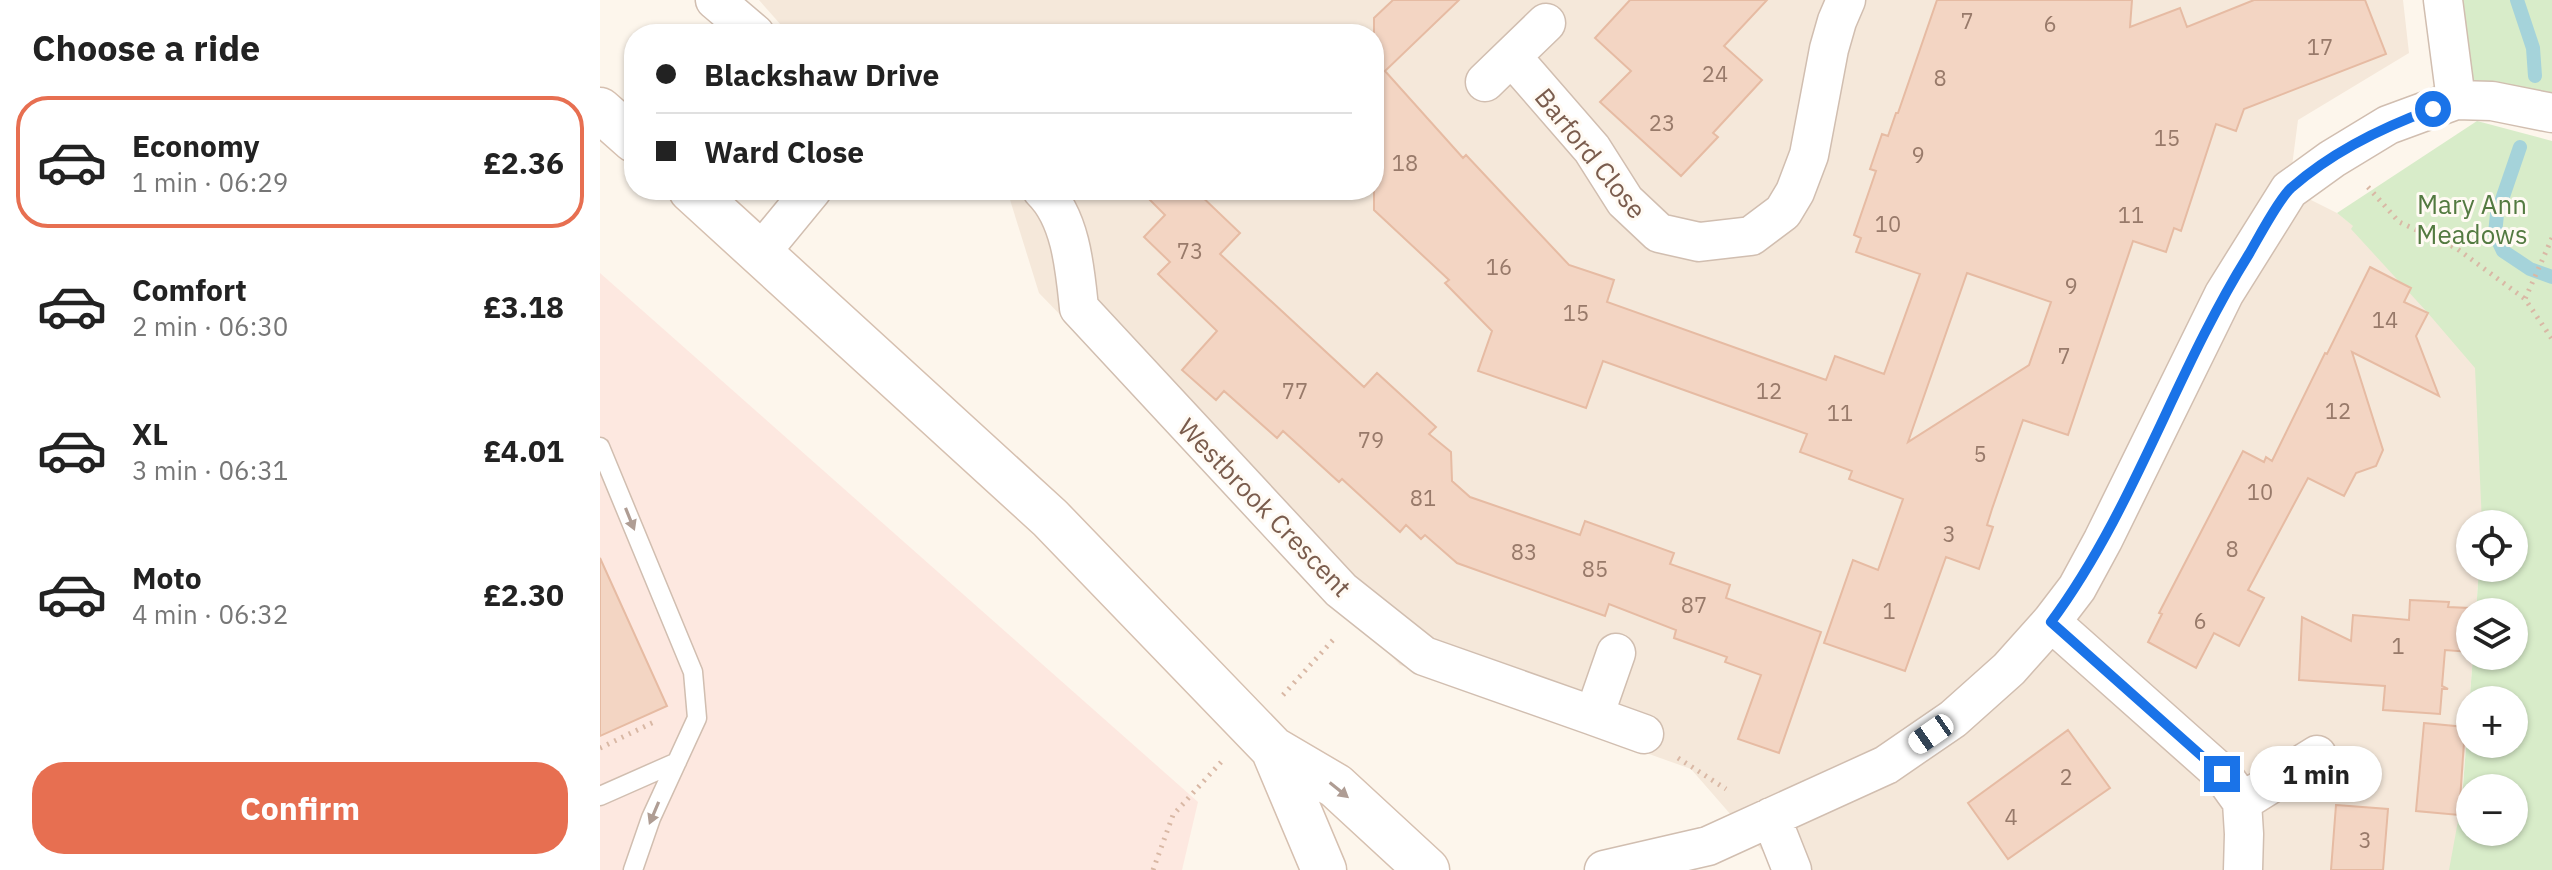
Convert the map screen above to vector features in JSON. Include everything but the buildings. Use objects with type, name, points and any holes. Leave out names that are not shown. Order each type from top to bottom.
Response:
[{"type":"street","points":[[715,0],[743,24]]},
{"type":"street","name":"Barford Close","points":[[1546,23],[1498,70],[1592,149],[1625,201],[1659,233],[1699,242],[1751,236],[1783,212],[1795,192],[1809,155],[1829,49],[1846,0]]},
{"type":"street","points":[[2443,0],[2456,100]]},
{"type":"street","points":[[1604,870],[1708,846],[1886,765],[1953,719],[2009,669],[2077,588],[2224,294],[2289,190],[2388,125],[2456,100],[2492,101],[2552,113]]},
{"type":"street","points":[[600,110],[624,131]]},
{"type":"street","points":[[702,200],[1050,518],[1273,749],[1336,786],[1427,870]]},
{"type":"street","points":[[761,252],[804,200]]},
{"type":"street","name":"Westbrook Crescent","points":[[1052,200],[1069,245],[1079,308],[1341,590],[1424,656],[1644,734]]},
{"type":"street","points":[[2051,622],[2222,774],[2242,802],[2243,870]]},
{"type":"street","points":[[1594,716],[1616,653]]},
{"type":"street","points":[[1273,749],[1324,870]]},
{"type":"street","points":[[2242,802],[2317,755]]},
{"type":"street","points":[[1771,817],[1792,870]]},
{"type":"street","points":[[1677,870],[1708,846]]},
{"type":"lane","points":[[600,447],[693,672],[697,718],[651,818],[633,870]]},
{"type":"lane","points":[[600,796],[677,762]]},
{"type":"path","points":[[2332,159],[2369,188],[2399,222],[2456,248],[2525,299],[2552,339]]},
{"type":"path","points":[[2525,299],[2552,238]]},
{"type":"path","points":[[1280,698],[1364,608]]},
{"type":"path","points":[[600,748],[665,717]]},
{"type":"path","points":[[1644,734],[1771,817]]},
{"type":"path","points":[[1153,870],[1173,815],[1223,761]]},
{"type":"shaded area","points":[[759,0],[2403,0],[2409,53],[2298,120],[2289,189],[2337,213],[2496,338],[2484,510],[2456,510],[2456,582],[2478,582],[2477,598],[2456,598],[2456,670],[2472,670],[2471,686],[2456,686],[2456,758],[2465,758],[2464,774],[2456,774],[2456,870],[1779,870],[1691,769],[1400,665],[1039,293],[1010,200],[1384,200],[1384,24],[780,24]]},
{"type":"shaded area","points":[[600,273],[1198,802],[1182,870],[600,870]]},
{"type":"green space","points":[[2433,0],[2552,0],[2552,116],[2456,100]]},
{"type":"green space","name":"Mary Ann Meadows","points":[[2477,121],[2552,141],[2552,870],[2449,870],[2456,832],[2456,846],[2528,846],[2528,774],[2464,774],[2465,758],[2528,758],[2528,686],[2471,686],[2472,670],[2528,670],[2528,598],[2477,598],[2478,582],[2528,582],[2528,510],[2481,510],[2475,368],[2351,229],[2353,226],[2337,213]]},
{"type":"waterway","points":[[2517,0],[2533,48],[2535,76]]},
{"type":"waterway","points":[[2520,147],[2497,214],[2495,234],[2503,251],[2530,269],[2552,277]]},
{"type":"route","points":[[2222,774],[2051,622],[2077,588],[2103,540],[2224,294],[2289,190],[2388,125],[2433,109]]}]
